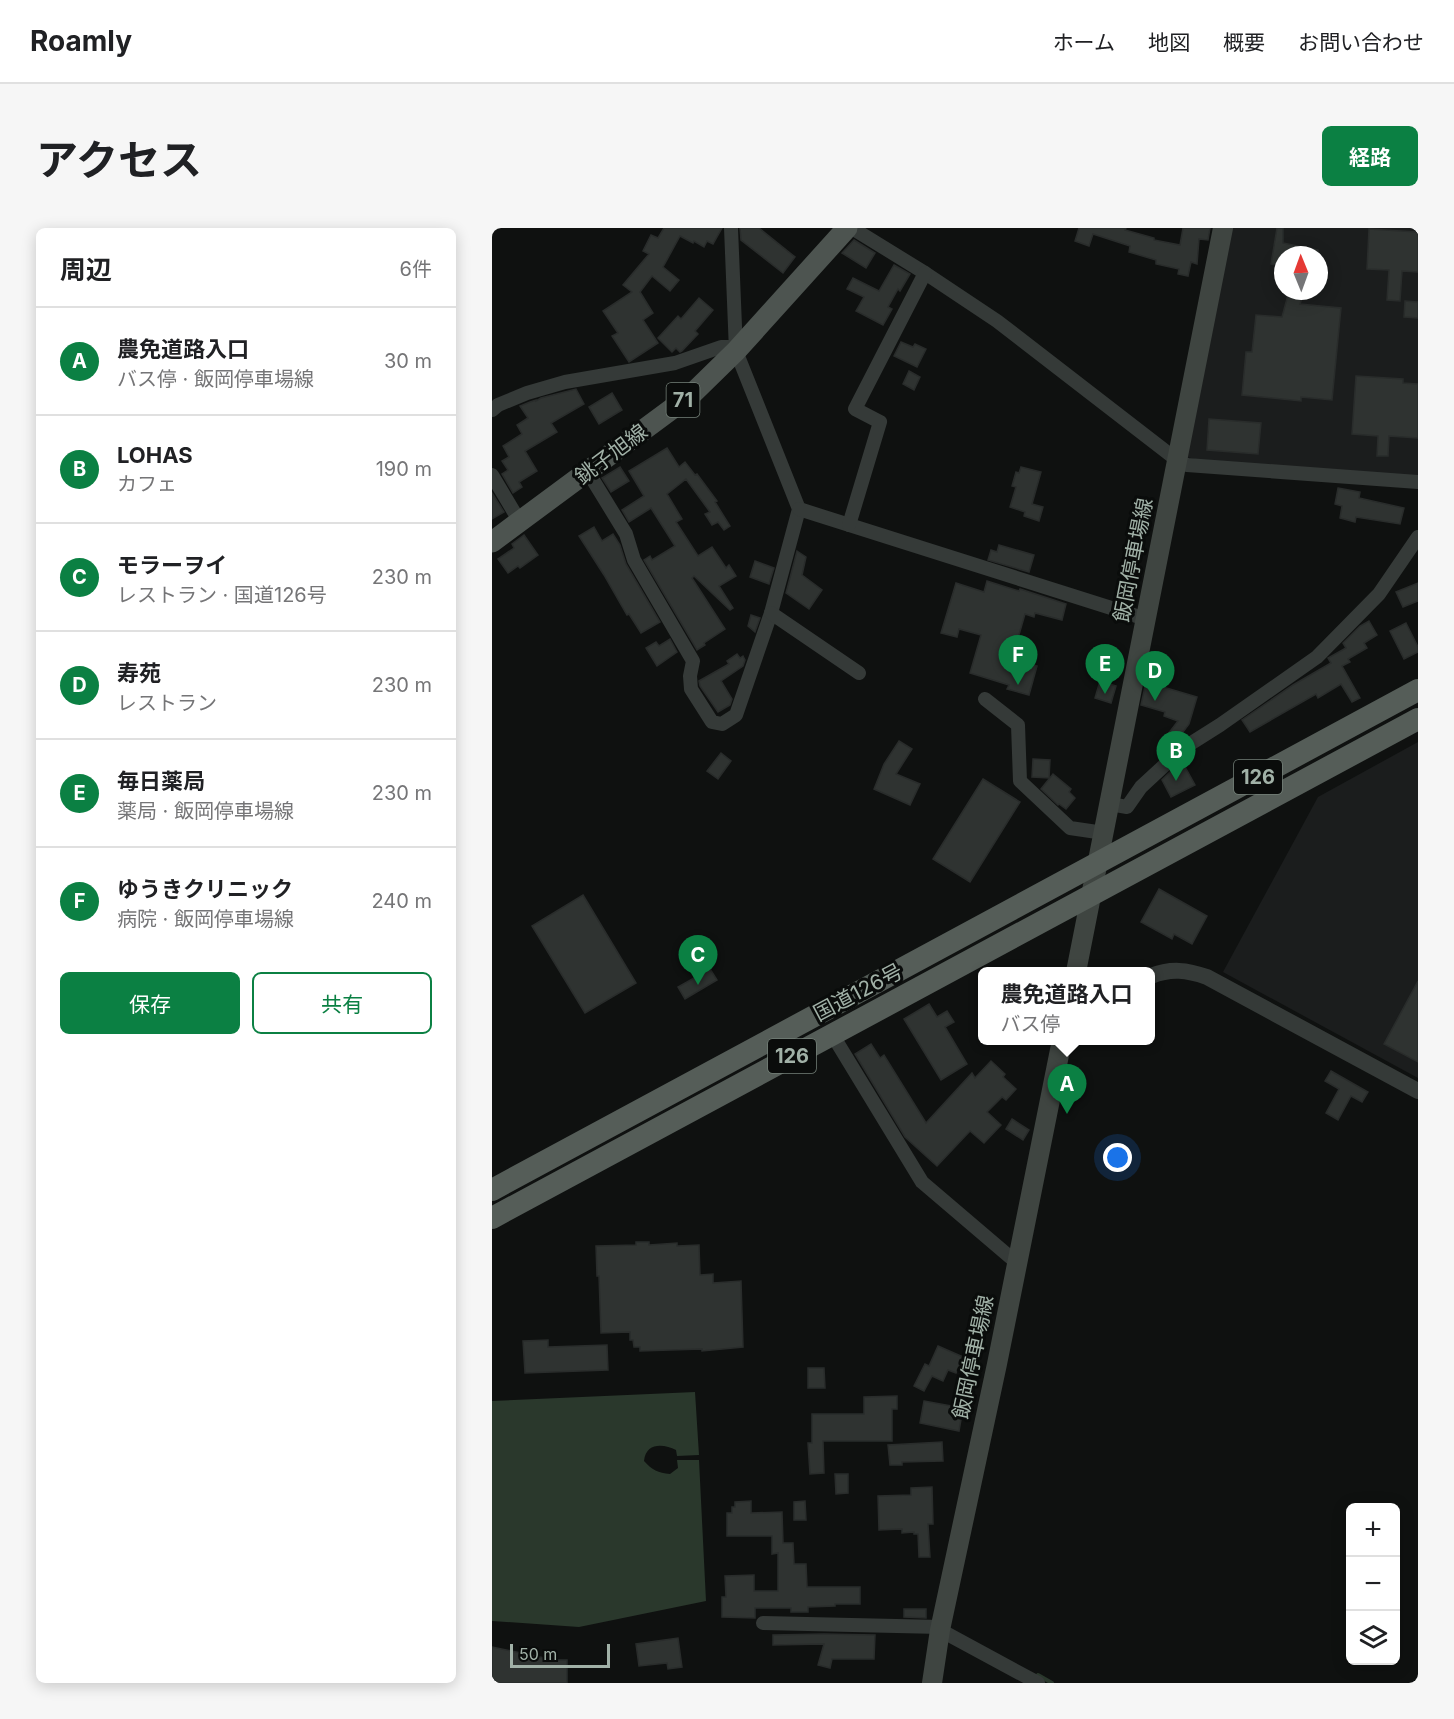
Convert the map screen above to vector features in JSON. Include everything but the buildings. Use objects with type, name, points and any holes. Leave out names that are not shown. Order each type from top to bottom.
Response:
[{"type":"highway","name":"126","points":[[1098,863],[1418,690]]},
{"type":"highway","name":"126","points":[[1092,894],[1418,718]]},
{"type":"highway","name":"国道126号","points":[[492,1190],[1098,863]]},
{"type":"highway","name":"国道126号","points":[[492,1218],[1092,894]]},
{"type":"main road","name":"銚子旭線","points":[[492,542],[692,394],[736,351],[847,228]]},
{"type":"main road","name":"飯岡停車場線","points":[[1077,967],[1223,228]]},
{"type":"main road","name":"飯岡停車場線","points":[[932,1683],[940,1628],[1061,1045]]},
{"type":"street","points":[[588,472],[626,534],[634,560],[693,661],[690,676],[691,689],[712,722],[722,724],[736,715],[771,613],[799,509],[736,351],[731,228]]},
{"type":"street","points":[[852,228],[997,321],[1177,460],[1187,465],[1418,482]]},
{"type":"street","points":[[849,525],[880,422],[855,409],[925,273]]},
{"type":"street","points":[[492,410],[498,405],[527,393],[565,382],[675,363],[722,347],[729,346],[736,351]]},
{"type":"street","points":[[492,475],[520,522]]},
{"type":"street","points":[[799,509],[1146,619]]},
{"type":"street","points":[[1110,804],[1127,807],[1141,787],[1182,749],[1317,657],[1379,594],[1418,537]]},
{"type":"street","points":[[771,613],[859,673]]},
{"type":"street","points":[[985,699],[1018,725],[1020,780],[1070,828],[1104,833]]},
{"type":"street","points":[[1155,974],[1175,970],[1188,971],[1207,977],[1418,1091]]},
{"type":"street","points":[[832,1034],[922,1182],[1017,1263]]},
{"type":"street","points":[[763,1623],[940,1628],[1038,1683]]},
{"type":"shaded area","points":[[1232,228],[1418,228],[1418,476],[1203,461],[1187,457]]},
{"type":"shaded area","points":[[1418,742],[1418,1078],[1223,972],[1318,797]]},
{"type":"shaded area","points":[[695,1392],[699,1455],[677,1456],[676,1450],[656,1446],[648,1450],[644,1461],[655,1470],[670,1474],[678,1468],[677,1460],[699,1460],[706,1601],[579,1627],[492,1621],[492,1401]]},
{"type":"waterway","points":[[1038,1675],[1052,1683]]},
{"type":"place","name":"ゆうきクリニック","points":[[1018,685]]},
{"type":"place","name":"毎日薬局","points":[[1105,694]]},
{"type":"place","name":"寿苑","points":[[1155,701]]},
{"type":"place","name":"LOHAS","points":[[1176,781]]},
{"type":"place","name":"モラーヲイ","points":[[698,985]]},
{"type":"place","name":"農免道路入口","points":[[1067,1114]]}]
